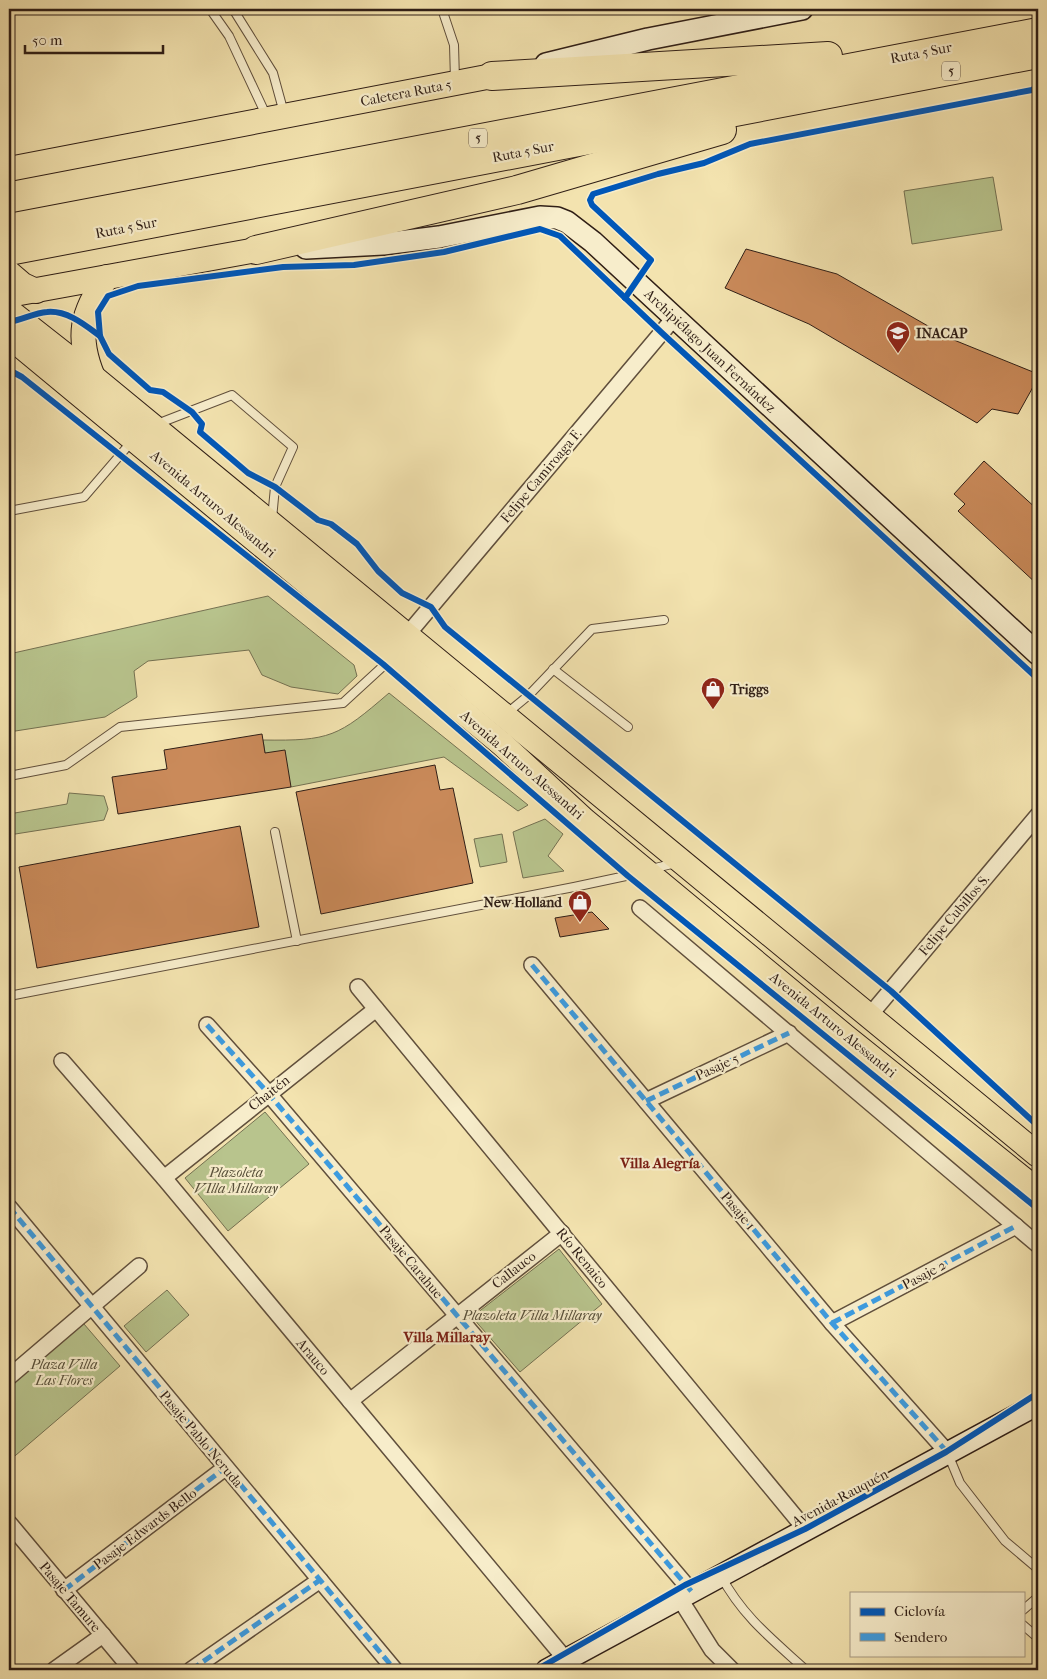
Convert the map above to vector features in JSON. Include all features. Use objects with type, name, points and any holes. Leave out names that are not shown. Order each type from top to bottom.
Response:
[{"type":"highway","name":"Ruta 5 Sur","points":[[13,238],[942,49],[1038,32]]},
{"type":"highway","points":[[492,76],[942,49]]},
{"type":"highway","name":"Ruta 5 Sur","points":[[13,238],[864,87],[1038,54]]},
{"type":"highway","points":[[256,250],[561,179],[864,87]]},
{"type":"main road","name":"Caletera Ruta 5","points":[[9,170],[492,76]]},
{"type":"main road","points":[[9,295],[256,250]]},
{"type":"main road","points":[[9,273],[22,285],[36,291]]},
{"type":"main road","points":[[93,377],[86,362],[83,323],[87,308],[107,277]]},
{"type":"main road","name":"Avenida Arturo Alessandri","points":[[9,311],[93,377],[143,432],[394,656],[502,744],[584,820],[847,1038],[1038,1192]]},
{"type":"main road","name":"Avenida Arturo Alessandri","points":[[9,336],[36,359],[272,524],[1038,1155]]},
{"type":"main road","points":[[9,347],[36,359]]},
{"type":"street","name":"Caletera Ruta 5","points":[[492,76],[648,39],[802,9]]},
{"type":"street","name":"Archipiélago Juan Fernández","points":[[256,250],[383,244],[439,237],[540,217],[558,218],[579,229],[1038,654]]},
{"type":"street","name":"Felipe Camiroaga F.","points":[[407,635],[674,318]]},
{"type":"street","name":"Felipe Cubillos S.","points":[[870,1015],[1038,815]]},
{"type":"street","points":[[640,908],[1038,1245]]},
{"type":"street","name":"Pasaje 1","points":[[532,965],[832,1323],[948,1453]]},
{"type":"street","name":"Río Renaico","points":[[358,987],[806,1530]]},
{"type":"street","name":"Chaitén","points":[[164,1178],[268,1093],[376,1010]]},
{"type":"street","name":"Pasaje Carahue","points":[[207,1025],[268,1093],[457,1316],[686,1595],[712,1650],[732,1670]]},
{"type":"street","name":"Pasaje 5","points":[[646,1102],[789,1034]]},
{"type":"street","name":"Arauco","points":[[62,1061],[164,1178],[350,1401],[561,1664]]},
{"type":"street","name":"Pasaje Pablo Neruda","points":[[9,1207],[395,1670]]},
{"type":"street","name":"Pasaje 2","points":[[832,1323],[1016,1226]]},
{"type":"street","name":"Callauco","points":[[350,1401],[562,1233]]},
{"type":"street","points":[[9,1377],[139,1266]]},
{"type":"street","name":"Avenida Rauquén","points":[[561,1664],[1038,1404]]},
{"type":"street","name":"Pasaje Edwards Bello","points":[[64,1590],[225,1468]]},
{"type":"street","name":"Pasaje Tamure","points":[[9,1523],[132,1670]]},
{"type":"street","points":[[191,1670],[320,1580]]},
{"type":"street","points":[[54,1670],[103,1635]]},
{"type":"lane","points":[[210,9],[229,36],[276,118]]},
{"type":"lane","points":[[233,9],[273,73],[276,118]]},
{"type":"lane","points":[[442,9],[454,45],[455,84]]},
{"type":"lane","points":[[9,511],[84,497],[143,432],[232,395],[293,447],[275,487],[272,524]]},
{"type":"lane","points":[[504,715],[529,695],[592,628],[664,620]]},
{"type":"lane","points":[[9,776],[66,765],[120,727],[344,703],[383,664],[394,656]]},
{"type":"lane","points":[[554,669],[628,728]]},
{"type":"lane","points":[[275,832],[297,941]]},
{"type":"lane","points":[[9,994],[297,941],[574,887],[682,861]]},
{"type":"lane","points":[[948,1453],[960,1483],[1005,1541],[1038,1568]]},
{"type":"lane","points":[[721,1576],[735,1601],[759,1627],[806,1670]]},
{"type":"lane","points":[[1024,1609],[1038,1598]]},
{"type":"lane","points":[[1024,1626],[1038,1638]]},
{"type":"green space","points":[[993,177],[1002,230],[912,244],[904,191]]},
{"type":"green space","points":[[268,596],[354,665],[357,676],[338,694],[291,687],[262,675],[249,650],[148,661],[134,671],[137,697],[105,717],[9,732],[9,654]]},
{"type":"green space","points":[[389,693],[528,805],[518,811],[444,757],[291,787],[265,753],[263,740],[304,739],[332,733],[357,719]]},
{"type":"green space","points":[[69,793],[104,796],[108,809],[104,820],[9,835],[9,814],[67,804]]},
{"type":"green space","points":[[545,819],[563,834],[548,856],[564,871],[523,878],[513,832]]},
{"type":"green space","points":[[502,834],[507,862],[480,867],[474,839]]},
{"type":"green space","name":"Plazoleta VIlla Millaray","points":[[265,1112],[309,1164],[228,1231],[185,1178]]},
{"type":"green space","name":"Plazoleta Villa Millaray","points":[[559,1249],[602,1304],[520,1372],[472,1317]]},
{"type":"green space","points":[[167,1290],[189,1315],[146,1352],[124,1326]]},
{"type":"green space","name":"Plaza Villa Las Flores","points":[[78,1317],[120,1366],[9,1461],[9,1376]]},
{"type":"building","points":[[746,249],[837,274],[949,338],[1038,374],[1038,378],[1018,414],[992,409],[977,423],[809,324],[725,288]]},
{"type":"building","points":[[984,461],[1038,510],[1038,585],[958,511],[965,504],[954,494]]},
{"type":"building","points":[[262,734],[265,753],[285,750],[291,787],[118,814],[112,777],[167,769],[164,750]]},
{"type":"building","points":[[435,765],[440,790],[453,788],[473,883],[321,914],[296,792]]},
{"type":"building","points":[[240,826],[259,927],[37,968],[19,867]]},
{"type":"building","name":"New Holland","points":[[592,912],[609,929],[560,937],[555,918]]},
{"type":"marked path","points":[[532,965],[832,1323],[948,1453]]},
{"type":"marked path","points":[[207,1025],[268,1093],[692,1592]]},
{"type":"marked path","points":[[646,1101],[789,1033]]},
{"type":"marked path","points":[[9,1207],[395,1670]]},
{"type":"marked path","points":[[832,1323],[1016,1226]]},
{"type":"marked path","points":[[64,1590],[225,1468]]},
{"type":"marked path","points":[[191,1670],[320,1580]]},
{"type":"cycle path","points":[[625,298],[651,260],[592,205],[590,200],[593,194],[658,174],[704,163],[750,144],[1032,90],[1038,86]]},
{"type":"cycle path","points":[[1038,679],[662,333],[560,236],[540,229],[444,252],[354,265],[283,267],[138,286],[108,296],[98,312],[100,336],[109,354],[150,390],[163,392],[192,412],[202,424],[200,432],[248,473],[275,487],[318,520],[331,524],[357,544],[378,571],[402,593],[431,607],[445,627],[891,991],[1038,1126]]},
{"type":"cycle path","points":[[9,322],[47,312],[62,313],[75,319],[100,336]]},
{"type":"cycle path","points":[[9,370],[22,377],[383,664],[628,876],[1038,1209]]},
{"type":"cycle path","points":[[536,1670],[685,1585],[805,1529],[946,1452],[1038,1393]]},
{"type":"place","name":"INACAP","points":[[898,354]]},
{"type":"place","name":"Triggs","points":[[713,710]]},
{"type":"place","name":"New Holland","points":[[580,923]]},
{"type":"district","name":"Villa Alegría","points":[[660,1163]]},
{"type":"district","name":"Villa Millaray","points":[[447,1337]]}]
